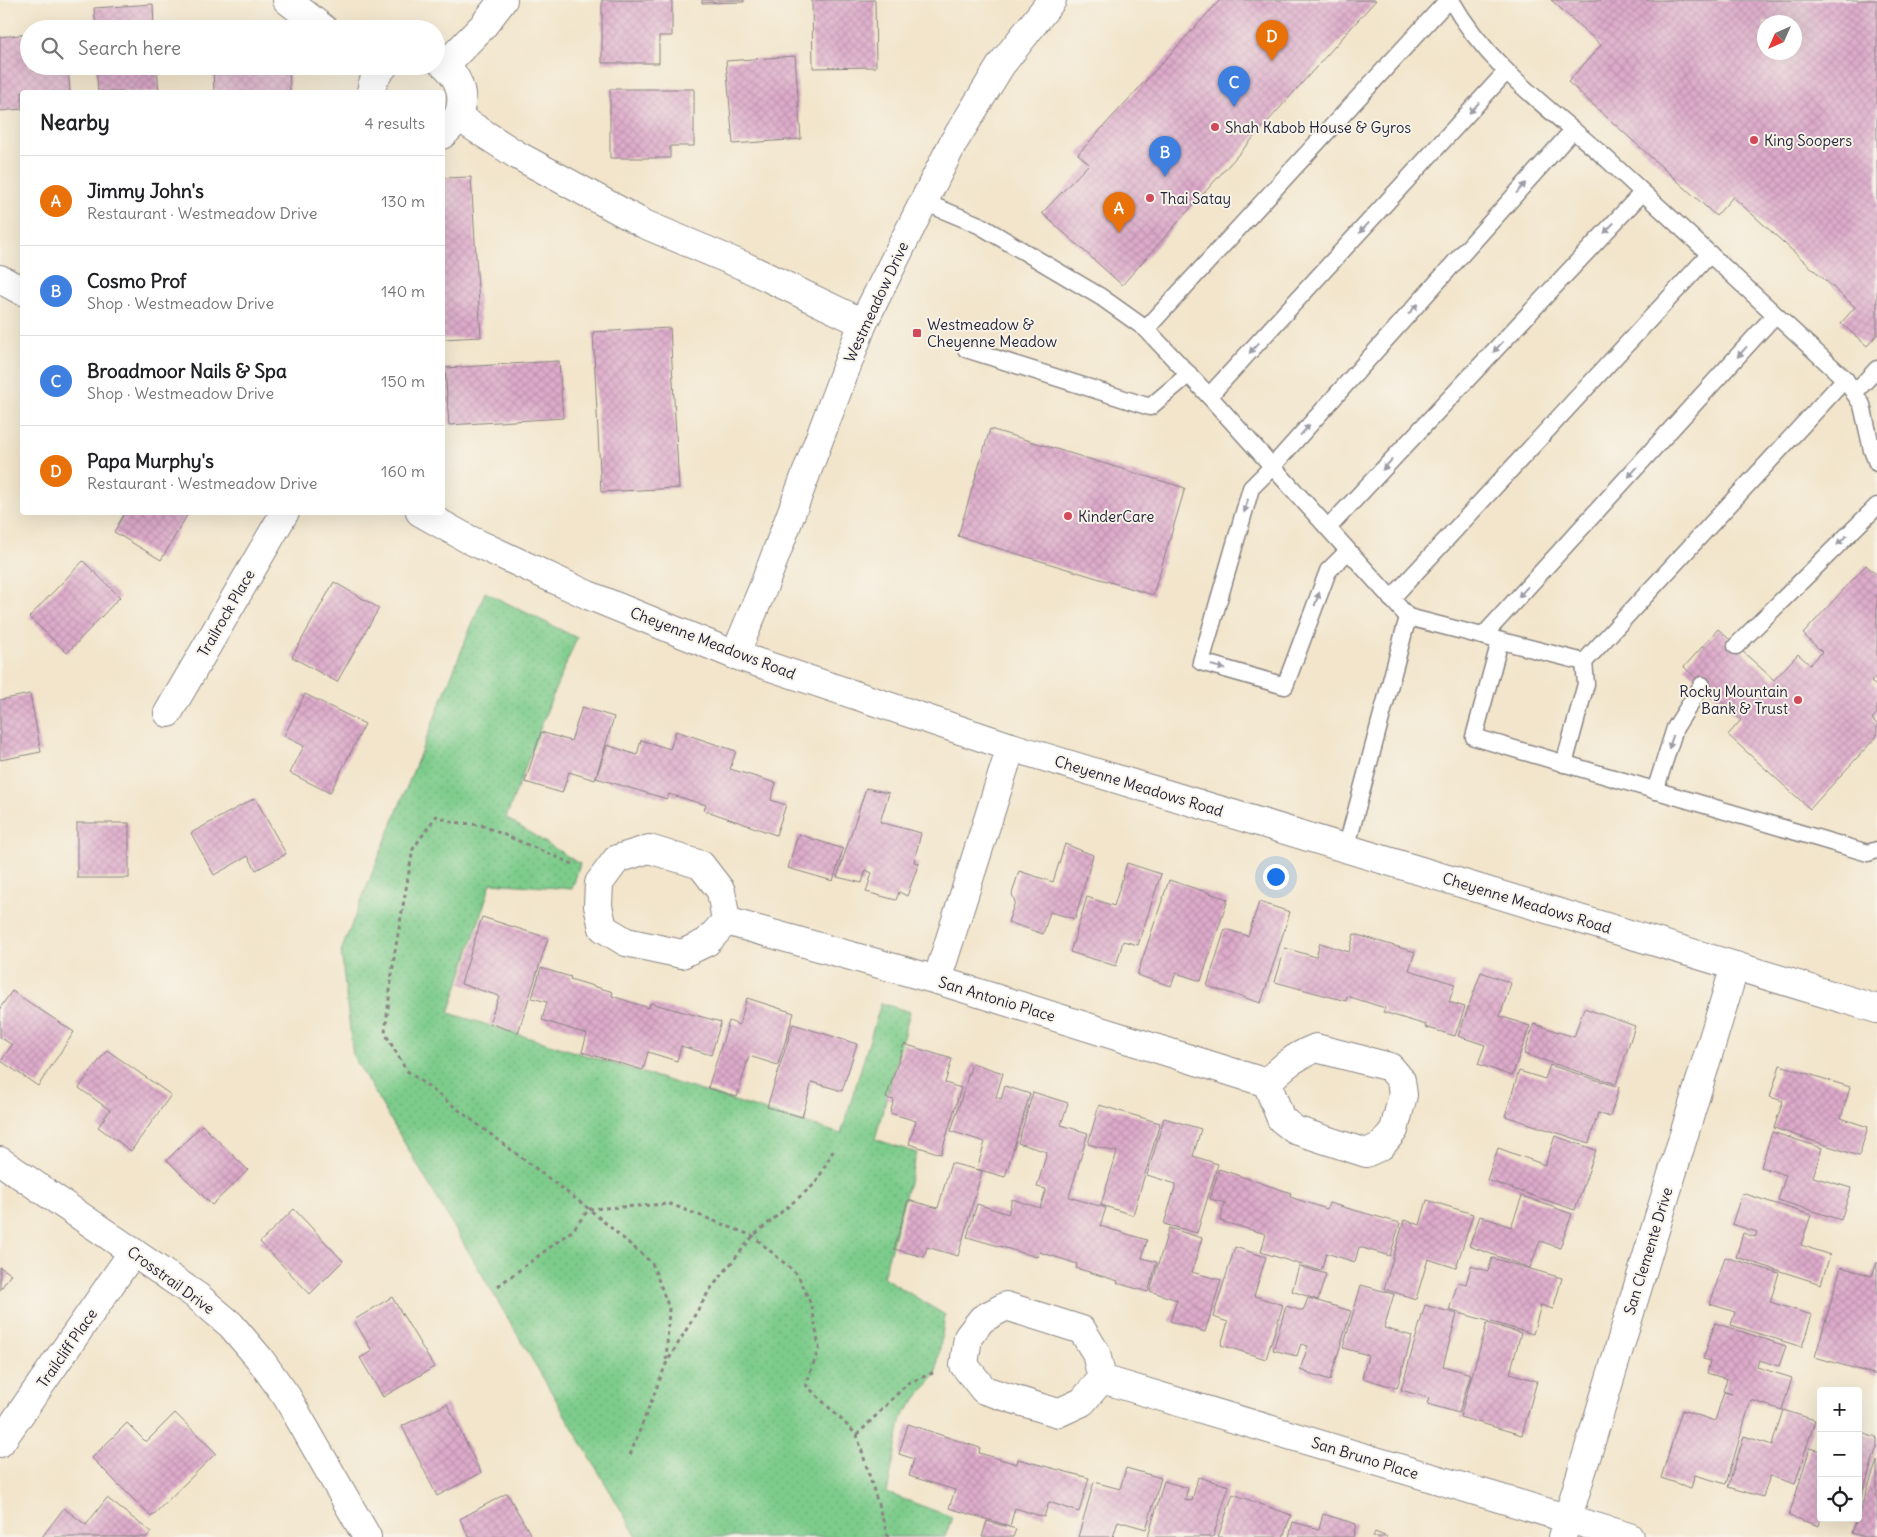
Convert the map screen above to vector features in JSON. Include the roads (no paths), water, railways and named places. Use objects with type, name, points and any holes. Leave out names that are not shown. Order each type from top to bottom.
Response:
[{"type":"street","points":[[287,0],[313,20]]},
{"type":"street","points":[[445,58],[483,26],[503,0]]},
{"type":"street","name":"Westmeadow Drive","points":[[735,655],[763,588],[863,323],[953,143],[1001,65],[1052,0]]},
{"type":"street","points":[[445,65],[455,76],[460,89],[462,103],[450,126],[517,155],[644,224],[744,266],[863,323]]},
{"type":"street","points":[[0,279],[20,290]]},
{"type":"street","name":"Trailrock Place","points":[[168,714],[282,515]]},
{"type":"street","name":"Cheyenne Meadows Road","points":[[425,515],[468,539],[588,595],[735,655],[1011,747],[1877,1009]]},
{"type":"street","points":[[937,980],[1011,747]]},
{"type":"street","points":[[649,849],[701,866],[721,892],[726,921],[707,942],[682,954],[626,942],[603,928],[598,906],[599,883],[617,858],[649,849]]},
{"type":"street","name":"San Antonio Place","points":[[726,921],[937,980],[1267,1083]]},
{"type":"street","name":"San Clemente Drive","points":[[1565,1528],[1735,966]]},
{"type":"street","points":[[1316,1048],[1390,1067],[1401,1080],[1403,1095],[1394,1130],[1381,1146],[1366,1152],[1295,1130],[1280,1119],[1267,1083],[1282,1066],[1298,1055],[1316,1048]]},
{"type":"street","name":"Crosstrail Drive","points":[[0,1161],[197,1296],[231,1325],[260,1358],[287,1397],[368,1537]]},
{"type":"street","name":"Trailcliff Place","points":[[0,1443],[133,1252]]},
{"type":"street","points":[[1006,1306],[1082,1330],[1096,1352],[1102,1379],[1082,1402],[1058,1413],[984,1390],[964,1365],[968,1336],[982,1319],[1006,1306]]},
{"type":"street","name":"San Bruno Place","points":[[1102,1379],[1565,1528],[1629,1537]]},
{"type":"lane","points":[[1146,329],[1450,0],[1491,56],[1506,72],[1710,254],[1850,386],[1862,405],[1872,450],[1877,463]]},
{"type":"lane","points":[[1209,396],[1506,72]]},
{"type":"lane","points":[[1348,551],[1328,572],[1285,686],[1201,662],[1251,488],[1573,130]]},
{"type":"lane","points":[[1328,528],[1642,193]]},
{"type":"lane","points":[[924,202],[979,225],[1100,297],[1146,329],[1209,396],[1408,617],[1584,662]]},
{"type":"lane","points":[[1391,598],[1710,254]]},
{"type":"lane","points":[[1483,636],[1775,316]]},
{"type":"lane","points":[[966,349],[1150,407],[1188,374]]},
{"type":"lane","points":[[1564,764],[1586,684],[1584,662],[1850,386],[1877,368]]},
{"type":"lane","points":[[1736,646],[1877,506]]},
{"type":"lane","points":[[1346,849],[1408,617]]},
{"type":"lane","points":[[1500,641],[1474,737],[1868,853],[1877,850]]},
{"type":"lane","points":[[1655,791],[1675,728],[1702,685]]},
{"type":"place","name":"Papa Murphy's","points":[[1272,61]]},
{"type":"place","name":"Broadmoor Nails & Spa","points":[[1234,107]]},
{"type":"place","name":"Shah Kabob House & Gyros","points":[[1215,127]]},
{"type":"place","name":"King Soopers","points":[[1754,140]]},
{"type":"place","name":"Cosmo Prof","points":[[1165,177]]},
{"type":"place","name":"Thai Satay","points":[[1150,198]]},
{"type":"place","name":"Jimmy John's","points":[[1119,233]]},
{"type":"place","name":"Westmeadow & Cheyenne Meadow","points":[[917,333]]},
{"type":"place","name":"KinderCare","points":[[1068,516]]},
{"type":"place","name":"Rocky Mountain Bank & Trust","points":[[1798,700]]}]
